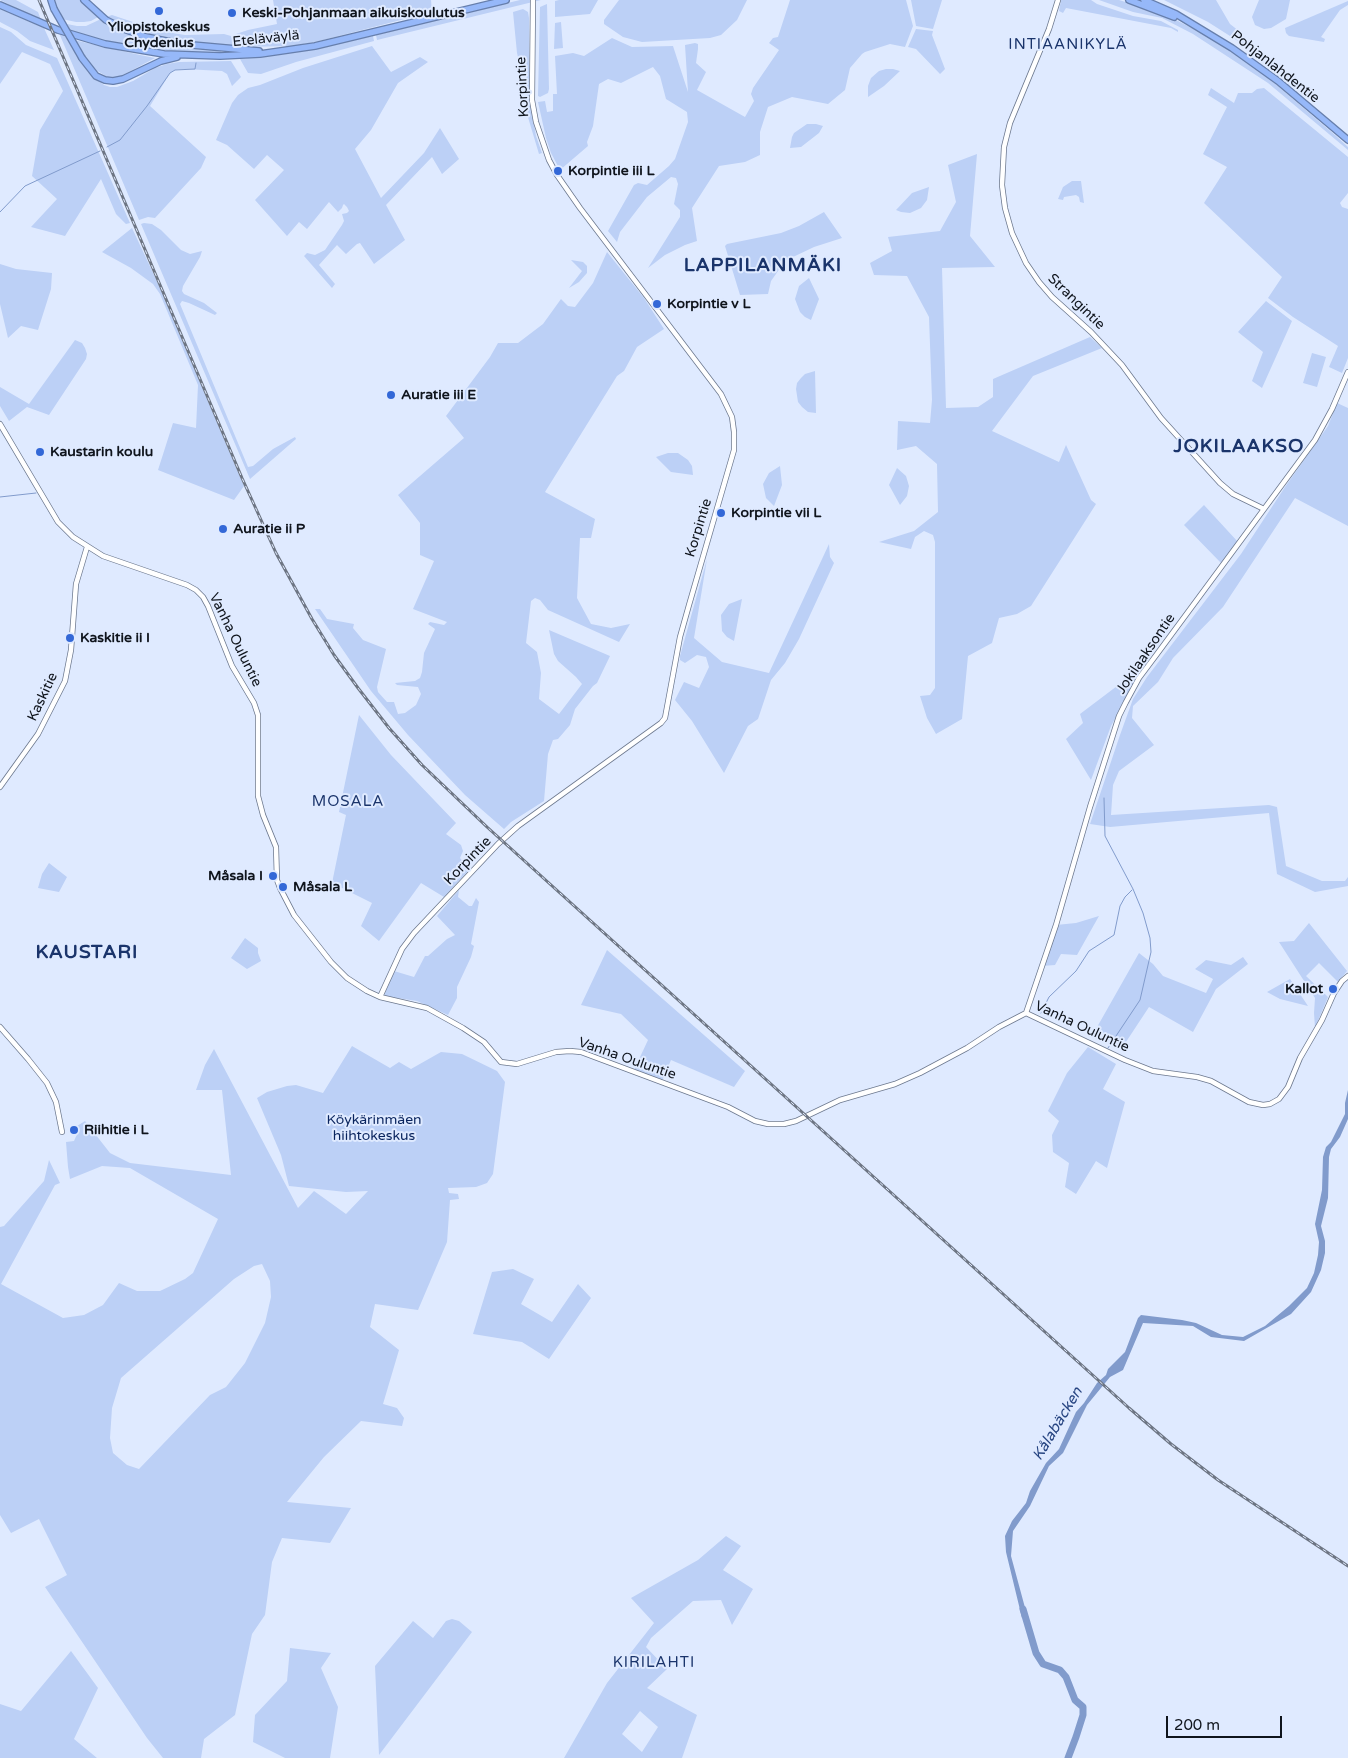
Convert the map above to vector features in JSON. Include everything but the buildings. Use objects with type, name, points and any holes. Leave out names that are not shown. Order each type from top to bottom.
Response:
[{"type":"highway","points":[[50,0],[82,58],[96,76],[105,80],[113,81],[128,77],[161,61],[184,55]]},
{"type":"highway","points":[[84,0],[106,20],[146,37],[196,46],[271,53]]},
{"type":"highway","name":"Eteläväylä","points":[[0,5],[50,26],[89,39],[141,51],[220,56],[271,53],[323,44],[506,0]]},
{"type":"highway","name":"Pohjanlahdentie","points":[[1144,0],[1150,1],[1222,40],[1348,142]]},
{"type":"highway","name":"Pohjanlahdentie","points":[[1133,1],[1196,26]]},
{"type":"street","name":"Korpintie","points":[[380,996],[402,949],[414,933],[498,844],[518,826],[656,727],[665,718],[686,613],[734,450],[732,416],[721,394],[580,208],[557,176],[549,160],[536,122],[532,100],[533,0]]},
{"type":"street","name":"Strangintie","points":[[1058,0],[1010,123],[1004,147],[1003,197],[1008,221],[1017,245],[1028,268],[1039,282],[1122,365],[1161,418],[1220,484],[1233,494],[1264,509]]},
{"type":"street","name":"Jokilaaksontie","points":[[1026,1013],[1056,925],[1090,807],[1123,709],[1139,678],[1302,460],[1323,428],[1348,372]]},
{"type":"street","name":"Vanha Ouluntie","points":[[0,424],[58,522],[67,532],[87,547],[111,559],[182,582],[196,590],[203,597],[232,666],[254,703],[258,715],[258,796],[263,815],[276,847],[277,880],[294,915],[338,970],[367,991],[427,1008],[484,1042],[501,1062],[517,1064],[556,1052],[581,1052],[728,1107],[755,1121],[776,1124],[796,1121],[840,1100],[912,1077],[967,1048],[999,1027],[1026,1013],[1153,1071],[1197,1077],[1211,1081],[1250,1102],[1263,1105],[1270,1104],[1279,1099],[1288,1087],[1300,1058],[1322,1020],[1334,993],[1348,976]]},
{"type":"street","name":"Kaskitie","points":[[0,787],[38,734],[65,681],[71,650],[76,584],[87,547]]},
{"type":"street","points":[[0,1027],[47,1083],[56,1102],[62,1132]]},
{"type":"green space","points":[[0,0],[16,0],[38,12],[41,20]]},
{"type":"green space","points":[[53,0],[82,0],[98,17],[84,22],[62,19]]},
{"type":"green space","points":[[273,0],[431,0],[432,12],[294,46],[239,47],[236,34],[277,24]]},
{"type":"green space","points":[[520,0],[541,0],[377,40],[376,35]]},
{"type":"green space","points":[[598,0],[590,14],[555,17],[555,1]]},
{"type":"green space","points":[[619,0],[747,0],[737,20],[721,35],[710,38],[642,42],[623,37],[604,24],[604,20]]},
{"type":"green space","points":[[790,0],[906,0],[913,26],[905,47],[890,44],[862,54],[850,68],[845,90],[828,104],[792,97],[768,107],[760,132],[760,155],[745,162],[719,166],[692,208],[697,241],[665,255],[648,268],[680,217],[680,210],[674,204],[678,184],[676,178],[671,177],[647,197],[620,232],[617,242],[608,231],[634,185],[638,183],[647,185],[675,159],[688,122],[687,112],[666,99],[660,76],[653,67],[621,83],[608,79],[599,84],[593,126],[587,142],[588,146],[560,170],[546,138],[538,102],[545,101],[547,112],[553,111],[553,94],[557,94],[555,56],[573,53],[584,56],[612,38],[632,47],[673,46],[688,92],[685,45],[695,43],[698,44],[696,63],[706,72],[697,90],[745,117],[754,101],[751,94],[753,88],[779,50],[769,43],[773,38],[778,37]]},
{"type":"green space","points":[[911,0],[942,0],[933,29],[916,26]]},
{"type":"green space","points":[[1061,0],[1091,0],[1097,4],[1133,16],[1161,21],[1178,30],[1178,32],[1171,28],[1066,8],[1063,13],[1059,11]]},
{"type":"green space","points":[[1099,0],[1119,0],[1132,4],[1178,21],[1215,40],[1272,81],[1335,135],[1348,147],[1348,150],[1268,83],[1193,34],[1162,18],[1133,12]]},
{"type":"green space","points":[[1164,0],[1216,0],[1230,24],[1239,31],[1267,62],[1265,64],[1241,43],[1208,22]]},
{"type":"green space","points":[[1259,0],[1290,0],[1286,19],[1271,28],[1264,29],[1255,25],[1252,17]]},
{"type":"green space","points":[[1348,1],[1348,5],[1340,10],[1321,37],[1325,39],[1324,42],[1289,36],[1286,33],[1285,28]]},
{"type":"green space","points":[[547,4],[549,89],[548,93],[540,97],[538,96],[540,7]]},
{"type":"green space","points":[[0,9],[44,28],[54,50],[30,41],[0,22]]},
{"type":"green space","points":[[523,9],[528,12],[529,18],[529,94],[536,136],[542,153],[539,154],[527,114],[523,78],[517,53],[513,12]]},
{"type":"green space","points":[[112,15],[160,31],[185,35],[224,34],[231,36],[236,48],[188,43],[146,35],[116,24],[106,17]]},
{"type":"green space","points":[[101,19],[119,30],[146,39],[180,46],[221,51],[220,53],[180,52],[115,43],[70,31],[67,24],[86,26]]},
{"type":"green space","points":[[561,22],[563,48],[554,49],[555,23]]},
{"type":"green space","points":[[0,27],[11,32],[26,45],[57,58],[130,223],[126,224],[116,214],[101,179],[65,236],[31,227],[57,199],[32,176],[40,130],[63,91],[50,64],[22,52],[0,84]]},
{"type":"green space","points":[[916,29],[933,31],[932,35],[945,69],[940,74],[916,49],[908,47]]},
{"type":"green space","points":[[59,33],[66,36],[88,72],[104,85],[110,87],[117,87],[133,81],[155,68],[179,62],[231,61],[241,77],[232,86],[227,74],[222,71],[184,69],[175,70],[170,73],[150,106],[206,157],[201,168],[155,218],[148,217],[139,220]]},
{"type":"green space","points":[[373,36],[374,41],[296,62],[261,74],[248,73],[240,59],[295,52]]},
{"type":"green space","points":[[74,40],[155,58],[117,78],[108,77],[92,68]]},
{"type":"green space","points":[[372,46],[391,72],[420,57],[428,62],[398,83],[371,130],[355,149],[381,198],[424,153],[440,128],[459,159],[442,174],[432,157],[386,205],[405,240],[374,264],[360,243],[346,254],[337,245],[319,265],[335,284],[332,288],[304,256],[307,253],[315,255],[325,250],[342,225],[344,221],[342,214],[349,211],[347,207],[344,204],[338,212],[329,202],[307,229],[299,222],[287,236],[255,200],[284,170],[267,155],[254,169],[227,145],[216,140],[232,103],[238,95],[248,88]]},
{"type":"green space","points":[[886,69],[900,71],[884,86],[868,97],[868,86],[871,78],[879,71]]},
{"type":"green space","points":[[1211,88],[1234,103],[1238,93],[1252,93],[1257,89],[1264,88],[1348,157],[1348,193],[1340,203],[1342,207],[1348,209],[1348,358],[1342,373],[1329,367],[1338,346],[1293,317],[1268,298],[1282,277],[1204,203],[1227,167],[1203,154],[1227,107],[1208,95]]},
{"type":"green space","points":[[807,124],[823,126],[819,133],[801,147],[790,148],[794,133]]},
{"type":"green space","points":[[977,154],[970,236],[995,267],[942,268],[946,408],[978,407],[993,397],[993,379],[1090,337],[1102,348],[1033,376],[992,431],[1059,462],[1066,445],[1091,500],[1096,504],[1031,606],[1017,614],[999,618],[992,643],[968,656],[962,719],[936,734],[927,718],[920,696],[930,695],[935,688],[935,542],[933,535],[924,531],[915,537],[911,549],[879,542],[914,531],[938,512],[937,464],[916,446],[897,450],[898,421],[930,423],[932,400],[929,317],[907,276],[874,275],[870,263],[892,251],[888,237],[940,231],[956,202],[948,165]]},
{"type":"green space","points":[[1072,181],[1081,181],[1084,203],[1080,202],[1079,197],[1076,195],[1064,197],[1063,200],[1058,199],[1063,187]]},
{"type":"green space","points":[[929,187],[927,200],[921,208],[910,213],[896,210],[912,193]]},
{"type":"green space","points":[[824,212],[842,238],[814,247],[783,264],[771,281],[768,294],[740,295],[725,246],[727,244],[781,233],[799,226]]},
{"type":"green space","points":[[141,224],[152,224],[161,230],[181,250],[190,254],[202,251],[182,291],[184,294],[204,303],[217,313],[215,315],[182,301],[180,304],[248,467],[253,466],[273,449],[295,437],[296,439],[250,479]]},
{"type":"green space","points":[[132,228],[163,294],[244,486],[234,500],[158,470],[173,423],[196,428],[198,385],[160,294],[153,284],[131,268],[102,252]]},
{"type":"green space","points":[[607,252],[644,298],[664,329],[637,347],[624,371],[617,376],[545,492],[595,519],[591,538],[580,538],[577,598],[591,624],[611,628],[630,624],[619,642],[548,610],[540,600],[535,598],[531,601],[526,643],[537,652],[541,673],[539,699],[559,714],[582,684],[558,661],[554,654],[549,630],[610,656],[597,683],[575,709],[570,725],[558,739],[553,740],[548,754],[544,801],[511,822],[504,829],[465,795],[408,735],[371,691],[315,609],[320,609],[327,619],[354,624],[353,628],[363,640],[386,649],[377,687],[378,692],[387,702],[394,702],[398,714],[405,713],[416,705],[421,694],[418,687],[397,685],[395,683],[415,681],[420,678],[424,653],[435,629],[428,624],[430,622],[444,625],[447,622],[413,609],[434,561],[420,555],[420,523],[398,495],[464,438],[446,416],[490,357],[498,343],[518,343],[543,324],[561,299],[568,306],[575,307],[593,283]]},
{"type":"green space","points":[[571,260],[583,262],[587,266],[587,273],[579,282],[569,288],[582,271]]},
{"type":"green space","points":[[0,264],[16,269],[52,273],[51,289],[38,330],[21,326],[8,338],[0,304]]},
{"type":"green space","points":[[809,278],[819,299],[811,320],[800,312],[795,299],[799,286]]},
{"type":"green space","points":[[1266,301],[1292,321],[1262,388],[1252,381],[1263,352],[1238,332]]},
{"type":"green space","points":[[75,340],[82,343],[85,348],[86,359],[49,415],[27,407],[9,421],[0,406],[0,387],[29,404]]},
{"type":"green space","points":[[1312,353],[1326,357],[1317,387],[1303,383]]},
{"type":"green space","points":[[815,371],[816,413],[808,412],[802,407],[798,402],[796,389],[797,383],[805,374]]},
{"type":"green space","points":[[1337,403],[1348,408],[1348,526],[1295,498],[1223,607],[1173,658],[1158,682],[1133,706],[1132,718],[1154,745],[1119,771],[1113,785],[1111,815],[1269,805],[1277,807],[1286,866],[1322,881],[1345,881],[1348,877],[1348,886],[1315,892],[1277,874],[1269,813],[1110,827],[1090,824],[1133,699],[1147,677],[1241,554],[1328,426]]},
{"type":"green space","points":[[668,453],[678,453],[688,460],[692,466],[693,475],[671,472],[656,457]]},
{"type":"green space","points":[[780,466],[782,485],[774,506],[766,498],[763,484],[769,473]]},
{"type":"green space","points":[[897,468],[906,476],[909,486],[907,496],[900,505],[889,485]]},
{"type":"green space","points":[[1204,505],[1238,542],[1221,563],[1184,525]]},
{"type":"green space","points":[[829,544],[830,557],[834,563],[799,639],[785,663],[771,680],[758,719],[748,726],[724,773],[692,721],[675,700],[684,682],[699,688],[709,667],[706,657],[697,655],[685,663],[680,660],[707,559],[694,638],[722,662],[769,673]]},
{"type":"green space","points":[[742,599],[734,641],[722,631],[721,615],[729,604]]},
{"type":"green space","points":[[1151,654],[1111,726],[1091,780],[1066,739],[1083,723],[1080,714],[1129,677]]},
{"type":"green space","points":[[359,715],[391,755],[456,823],[446,834],[461,845],[463,851],[460,858],[469,869],[444,897],[421,883],[379,941],[361,926],[372,903],[332,883],[346,815],[339,812]]},
{"type":"green space","points":[[49,863],[67,877],[59,892],[38,888],[42,874]]},
{"type":"green space","points":[[459,890],[458,897],[469,906],[472,906],[476,898],[479,902],[471,944],[474,946],[471,957],[457,987],[457,998],[448,1015],[417,1001],[384,996],[394,971],[414,977],[425,956],[428,956],[447,939],[455,935],[437,916]]},
{"type":"green space","points":[[1099,916],[1077,955],[1061,954],[1055,965],[1042,966],[1056,925],[1076,923]]},
{"type":"green space","points":[[1309,923],[1347,971],[1338,982],[1319,963],[1306,976],[1328,997],[1315,1028],[1315,998],[1279,942],[1294,941]]},
{"type":"green space","points":[[245,938],[258,948],[261,961],[247,969],[231,958]]},
{"type":"green space","points":[[607,950],[745,1071],[734,1087],[671,1060],[662,1081],[634,1070],[648,1040],[621,1014],[581,1005]]},
{"type":"green space","points":[[1139,953],[1153,964],[1163,976],[1206,993],[1213,979],[1195,969],[1206,960],[1231,965],[1243,957],[1248,964],[1216,989],[1193,1032],[1149,1007],[1122,1048],[1092,1036]]},
{"type":"green space","points":[[1290,979],[1308,1006],[1280,999],[1267,992]]},
{"type":"green space","name":"Köykärinmäen hiihtokeskus","points":[[352,1046],[390,1068],[399,1062],[411,1069],[441,1052],[462,1054],[497,1071],[505,1082],[493,1174],[487,1183],[476,1187],[448,1188],[449,1193],[458,1194],[459,1199],[450,1200],[447,1242],[418,1310],[375,1304],[370,1327],[399,1350],[383,1404],[397,1408],[404,1418],[402,1426],[361,1421],[324,1457],[287,1502],[351,1508],[330,1543],[282,1538],[272,1562],[265,1615],[252,1634],[235,1715],[204,1739],[201,1758],[163,1758],[147,1738],[45,1587],[67,1575],[39,1519],[11,1533],[0,1515],[0,1227],[4,1226],[44,1181],[49,1160],[60,1183],[55,1185],[1,1284],[63,1318],[84,1315],[103,1305],[119,1283],[137,1291],[160,1291],[193,1273],[218,1219],[130,1168],[102,1166],[70,1179],[66,1142],[74,1141],[78,1132],[77,1126],[85,1121],[110,1153],[130,1163],[231,1175],[222,1090],[196,1090],[205,1065],[214,1049],[298,1208],[314,1191],[346,1214],[368,1191],[346,1192],[289,1186],[281,1155],[257,1098],[267,1092],[296,1085],[323,1093]],"holes":[[[262,1264],[270,1281],[271,1297],[265,1323],[245,1363],[226,1387],[210,1395],[139,1469],[127,1465],[113,1453],[110,1438],[112,1408],[121,1378],[234,1279],[254,1266]]]},
{"type":"green space","points":[[1088,1047],[1116,1064],[1103,1089],[1125,1102],[1107,1168],[1096,1161],[1076,1194],[1065,1187],[1069,1163],[1053,1152],[1052,1135],[1059,1121],[1048,1111],[1067,1073]]},
{"type":"green space","points":[[513,1269],[534,1279],[521,1304],[552,1322],[578,1284],[591,1298],[549,1359],[522,1342],[473,1334],[492,1272]]},
{"type":"green space","points":[[726,1536],[741,1546],[723,1570],[753,1589],[732,1625],[721,1600],[693,1601],[651,1638],[646,1647],[667,1669],[647,1688],[697,1715],[682,1758],[564,1758],[607,1683],[654,1623],[631,1598],[698,1560]],"holes":[[[640,1711],[658,1727],[642,1752],[622,1734]]]},
{"type":"green space","points":[[452,1619],[459,1621],[472,1632],[379,1755],[375,1666],[413,1621],[433,1638],[446,1621]]},
{"type":"green space","points":[[290,1648],[331,1653],[321,1668],[338,1707],[330,1758],[285,1758],[253,1742],[255,1715],[287,1681]]},
{"type":"green space","points":[[71,1651],[98,1688],[74,1739],[97,1758],[0,1758],[0,1704],[21,1711]]},
{"type":"shaded area","points":[[1348,1090],[1348,1119],[1340,1137],[1331,1149],[1329,1157],[1328,1198],[1321,1226],[1325,1241],[1325,1253],[1321,1270],[1311,1292],[1291,1314],[1244,1341],[1211,1337],[1193,1326],[1143,1323],[1123,1370],[1110,1377],[1087,1405],[1063,1453],[1049,1466],[1030,1506],[1013,1531],[1011,1556],[1027,1615],[1022,1618],[1006,1552],[1005,1536],[1012,1521],[1026,1503],[1030,1491],[1046,1463],[1059,1449],[1076,1412],[1097,1383],[1106,1375],[1108,1369],[1125,1352],[1138,1318],[1141,1315],[1182,1320],[1196,1323],[1222,1335],[1243,1337],[1265,1326],[1307,1288],[1314,1273],[1318,1255],[1319,1242],[1315,1224],[1322,1190],[1323,1157],[1326,1147],[1331,1142],[1345,1114]]},
{"type":"waterway","points":[[107,147],[120,140],[170,73],[175,70],[195,69],[196,63]]},
{"type":"waterway","points":[[0,212],[25,186],[100,151]]},
{"type":"waterway","points":[[0,497],[36,493]]},
{"type":"waterway","points":[[1104,798],[1105,836],[1133,889],[1143,913],[1150,938],[1151,952],[1140,1000],[1108,1048]]},
{"type":"waterway","points":[[1041,1013],[1049,997],[1076,971],[1089,951],[1114,935],[1120,906],[1132,890]]},
{"type":"waterway","name":"Kålabäcken","points":[[1023,1609],[1036,1653],[1043,1664],[1060,1670],[1066,1677],[1075,1700],[1083,1707],[1083,1715],[1068,1758]]},
{"type":"railway","points":[[39,0],[242,478],[276,553],[334,655],[389,728],[422,765],[487,827],[1129,1408],[1171,1444],[1218,1480],[1348,1566]]},
{"type":"place","name":"Yliopistokeskus Chydenius","points":[[159,11]]},
{"type":"place","name":"Keski-Pohjanmaan aikuiskoulutus","points":[[232,13]]},
{"type":"place","name":"Korpintie iii L","points":[[558,171]]},
{"type":"place","name":"Korpintie v L","points":[[657,304]]},
{"type":"place","name":"Auratie iii E","points":[[391,395]]},
{"type":"place","name":"Kaustarin koulu","points":[[40,452]]},
{"type":"place","name":"Korpintie vii L","points":[[721,513]]},
{"type":"place","name":"Auratie ii P","points":[[223,529]]},
{"type":"place","name":"Kaskitie ii I","points":[[70,638]]},
{"type":"place","name":"Måsala I","points":[[273,876]]},
{"type":"place","name":"Måsala L","points":[[283,887]]},
{"type":"place","name":"Kallot","points":[[1333,989]]},
{"type":"place","name":"Riihitie i L","points":[[74,1130]]},
{"type":"district","name":"INTIAANIKYLÄ","points":[[1068,45]]},
{"type":"district","name":"LAPPILANMÄKI","points":[[763,266]]},
{"type":"district","name":"JOKILAAKSO","points":[[1239,447]]},
{"type":"district","name":"MOSALA","points":[[348,802]]},
{"type":"district","name":"KAUSTARI","points":[[87,953]]},
{"type":"district","name":"KIRILAHTI","points":[[654,1663]]}]
